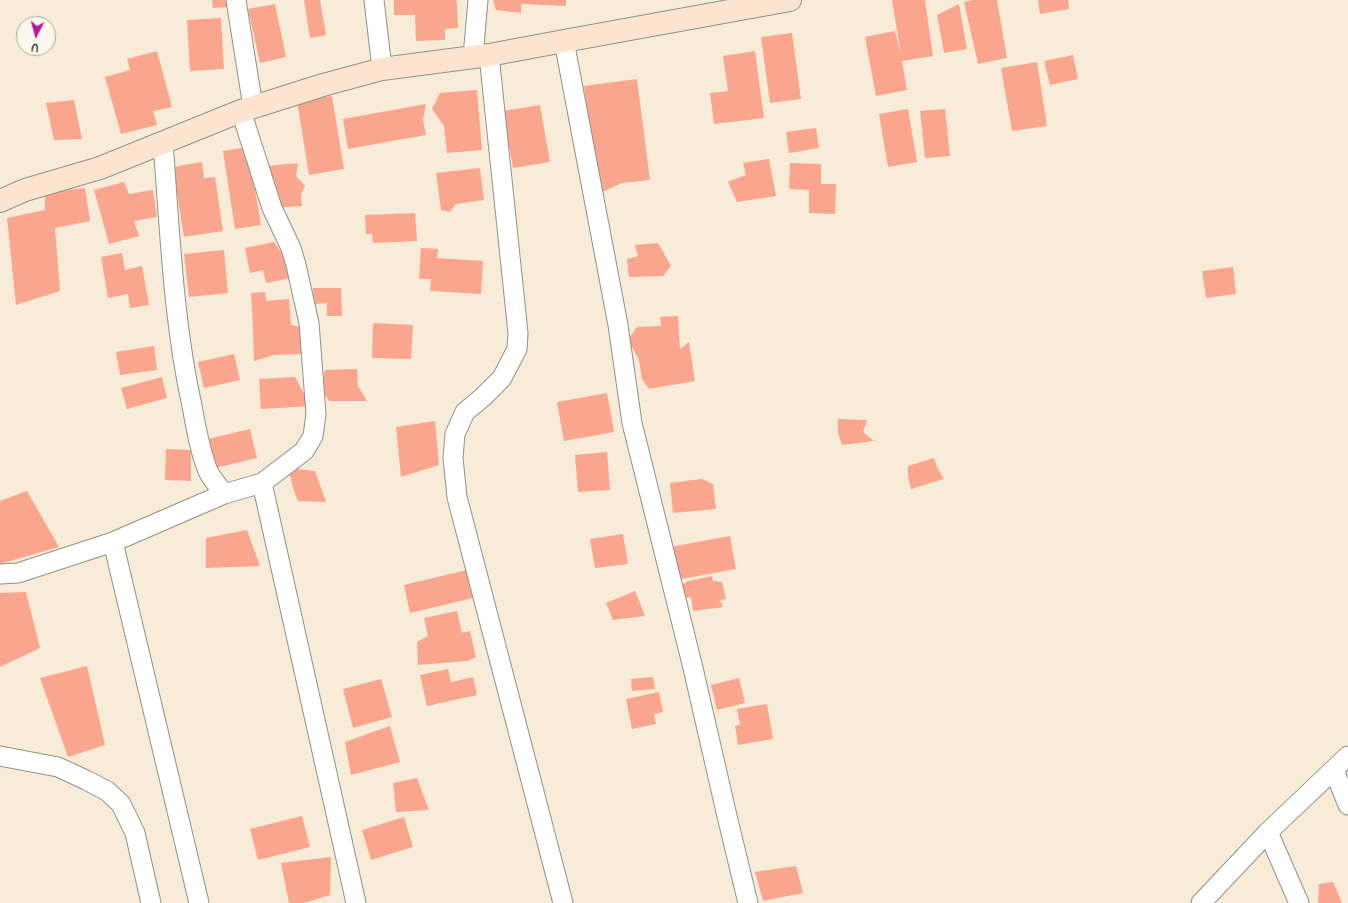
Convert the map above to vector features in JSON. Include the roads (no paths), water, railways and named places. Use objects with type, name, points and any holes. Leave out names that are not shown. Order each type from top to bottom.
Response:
[{"type":"street","points":[[0,574],[18,573],[113,542],[224,494],[262,483],[304,451],[313,436],[316,414],[309,323],[291,248],[272,208],[247,109],[236,0]]},
{"type":"street","points":[[374,0],[382,70]]},
{"type":"street","points":[[478,0],[481,56],[518,334],[517,349],[502,378],[465,412],[456,434],[453,458],[457,496],[563,903]]},
{"type":"street","points":[[0,201],[24,190],[100,168],[247,109],[323,85],[382,70],[481,56],[790,0]]},
{"type":"street","points":[[564,41],[618,325],[632,423],[693,668],[748,903]]},
{"type":"street","points":[[163,143],[176,303],[186,379],[199,440],[209,472],[224,494]]},
{"type":"street","points":[[262,483],[356,903]]},
{"type":"street","points":[[113,542],[199,903]]},
{"type":"street","points":[[0,756],[58,767],[107,791],[120,804],[135,833],[151,903]]},
{"type":"street","points":[[1201,903],[1268,832],[1348,756]]},
{"type":"street","points":[[1334,770],[1348,805]]},
{"type":"street","points":[[1268,832],[1299,903]]}]
